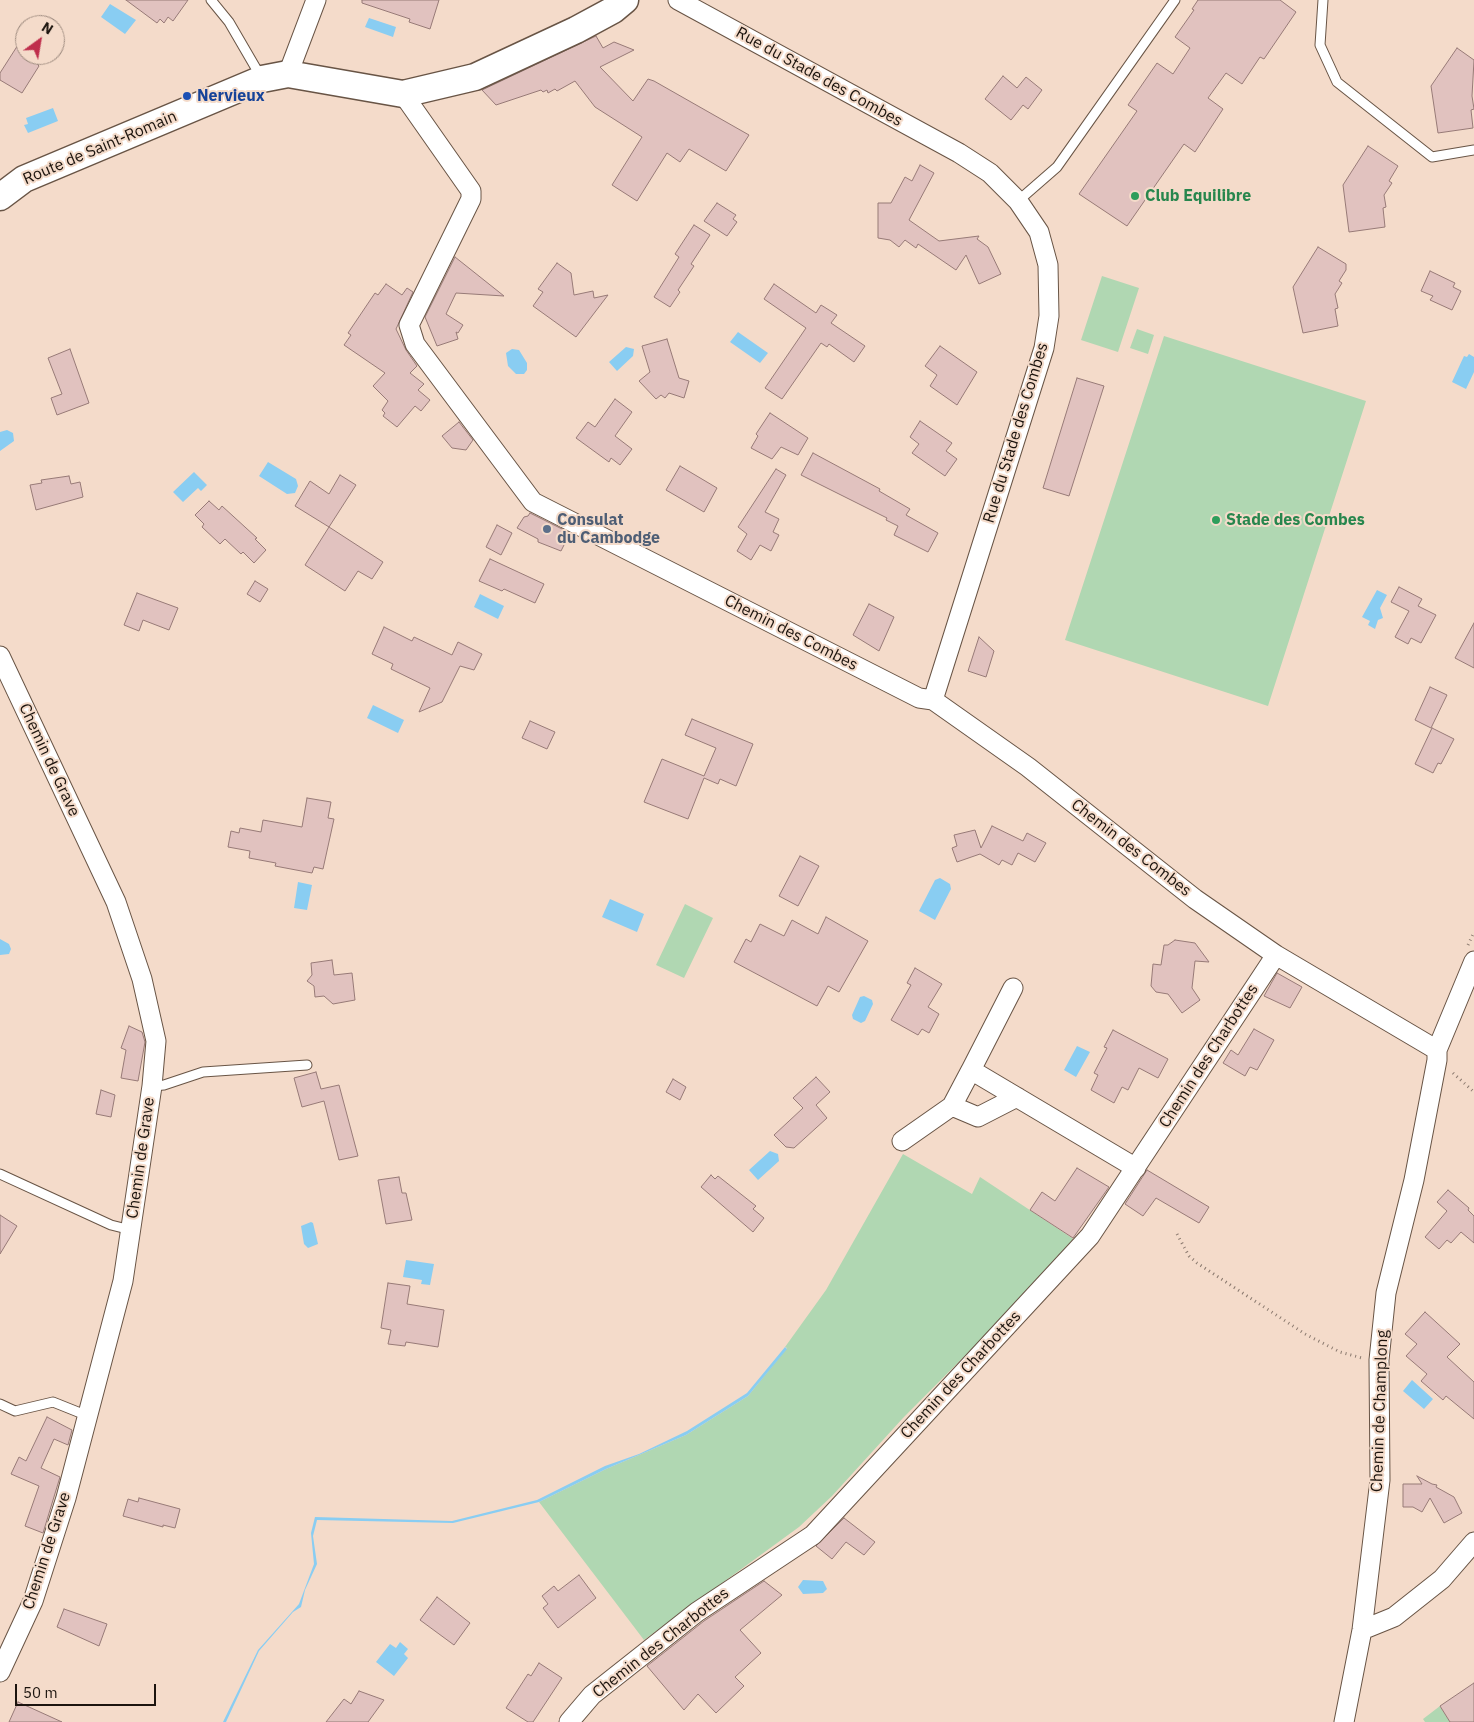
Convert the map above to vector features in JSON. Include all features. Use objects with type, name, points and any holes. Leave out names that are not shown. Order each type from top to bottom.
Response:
[{"type":"main road","name":"Route de Saint-Romain","points":[[0,196],[24,179],[262,79],[288,74],[403,94],[475,77],[591,22],[613,10],[624,0]]},
{"type":"street","points":[[288,74],[316,0]]},
{"type":"street","name":"Rue du Stade des Combes","points":[[678,0],[959,153],[990,173],[1018,201],[1039,232],[1048,266],[1048,316],[1044,348],[933,700]]},
{"type":"street","name":"Chemin des Combes","points":[[403,94],[470,191],[471,199],[409,325],[415,344],[533,502],[919,698],[933,700],[1028,767],[1195,899],[1276,955],[1437,1055]]},
{"type":"street","name":"Chemin de Grave","points":[[0,656],[116,902],[142,980],[156,1040],[152,1086],[123,1281],[66,1498],[33,1601],[0,1672]]},
{"type":"street","name":"Chemin des Charbottes","points":[[569,1722],[592,1695],[697,1612],[813,1535],[1090,1236],[1276,955]]},
{"type":"street","name":"Chemin de Champlong","points":[[1344,1722],[1362,1630],[1380,1480],[1379,1360],[1386,1293],[1414,1180],[1437,1055],[1474,961]]},
{"type":"street","points":[[902,1141],[952,1106],[1013,988]]},
{"type":"street","points":[[971,1070],[1136,1168]]},
{"type":"street","points":[[952,1106],[978,1117],[1017,1097]]},
{"type":"street","points":[[1362,1630],[1394,1617],[1442,1579],[1474,1542]]},
{"type":"lane","points":[[211,0],[229,22],[262,79]]},
{"type":"lane","points":[[1018,201],[1058,167],[1175,0]]},
{"type":"lane","points":[[1324,0],[1320,45],[1337,82],[1432,157],[1474,150]]},
{"type":"lane","points":[[152,1086],[164,1085],[203,1072],[307,1065]]},
{"type":"lane","points":[[0,1174],[111,1225],[131,1230]]},
{"type":"lane","points":[[0,1404],[16,1411],[53,1402],[88,1416]]},
{"type":"path","points":[[1437,1055],[1474,1092]]},
{"type":"path","points":[[1177,1234],[1189,1256],[1197,1263],[1305,1334],[1352,1356],[1379,1360]]},
{"type":"green space","points":[[1102,276],[1139,288],[1118,352],[1081,340]]},
{"type":"green space","points":[[1137,329],[1154,335],[1148,354],[1130,348]]},
{"type":"green space","name":"Stade des Combes","points":[[1164,336],[1366,401],[1268,706],[1065,640]]},
{"type":"green space","points":[[685,904],[713,918],[684,978],[656,965]]},
{"type":"green space","points":[[903,1154],[972,1194],[980,1177],[1078,1242],[903,1418],[832,1496],[799,1527],[644,1640],[539,1502],[606,1469],[686,1435],[748,1396],[787,1348],[785,1347],[826,1290]]},
{"type":"green space","points":[[1440,1706],[1450,1722],[1425,1722],[1423,1719]]},
{"type":"water","points":[[110,4],[136,20],[125,34],[101,17]]},
{"type":"water","points":[[369,18],[396,27],[393,37],[365,27]]},
{"type":"water","points":[[53,108],[58,121],[28,133],[24,125],[28,124],[26,118]]},
{"type":"water","points":[[738,332],[768,353],[760,363],[730,342]]},
{"type":"water","points":[[626,347],[634,349],[633,356],[617,371],[609,362]]},
{"type":"water","points":[[512,349],[519,350],[527,363],[527,370],[524,374],[516,374],[508,366],[506,353]]},
{"type":"water","points":[[1469,354],[1474,357],[1474,372],[1466,389],[1452,382],[1464,356],[1467,357]]},
{"type":"water","points":[[7,430],[13,433],[14,441],[0,451],[0,432]]},
{"type":"water","points":[[268,462],[296,479],[298,486],[295,493],[287,494],[259,476]]},
{"type":"water","points":[[194,472],[207,485],[201,491],[198,488],[183,502],[173,492]]},
{"type":"water","points":[[1377,590],[1387,595],[1380,608],[1383,618],[1378,620],[1375,629],[1368,625],[1370,621],[1362,617]]},
{"type":"water","points":[[480,594],[504,606],[498,619],[474,607]]},
{"type":"water","points":[[373,705],[404,720],[398,733],[367,718]]},
{"type":"water","points":[[940,878],[950,884],[951,889],[935,920],[919,911],[935,880]]},
{"type":"water","points":[[298,882],[312,885],[307,910],[294,908]]},
{"type":"water","points":[[610,899],[644,914],[637,932],[602,917]]},
{"type":"water","points":[[0,939],[9,944],[11,949],[9,954],[0,955]]},
{"type":"water","points":[[864,996],[872,1000],[873,1004],[865,1021],[861,1023],[853,1019],[852,1015],[860,997]]},
{"type":"water","points":[[1077,1046],[1090,1052],[1076,1077],[1064,1070]]},
{"type":"water","points":[[770,1151],[778,1154],[779,1161],[758,1180],[749,1170]]},
{"type":"water","points":[[313,1223],[318,1244],[308,1248],[304,1244],[301,1226]]},
{"type":"water","points":[[406,1260],[434,1264],[430,1285],[421,1284],[422,1280],[403,1277]]},
{"type":"water","points":[[785,1347],[787,1349],[748,1396],[686,1435],[606,1469],[539,1502],[453,1523],[317,1520],[313,1536],[317,1564],[305,1590],[301,1607],[293,1612],[259,1651],[226,1722],[223,1722],[258,1650],[299,1604],[314,1564],[311,1533],[315,1517],[452,1521],[537,1500],[605,1466],[639,1454],[687,1431],[747,1393]]},
{"type":"water","points":[[1412,1380],[1433,1399],[1424,1409],[1403,1391]]},
{"type":"water","points":[[803,1580],[823,1581],[827,1589],[823,1593],[803,1594],[798,1587]]},
{"type":"water","points":[[400,1642],[408,1649],[404,1654],[408,1658],[394,1676],[376,1662],[390,1644],[396,1648]]},
{"type":"building","points":[[126,0],[188,0],[173,21],[168,17],[164,23],[160,19],[157,23]]},
{"type":"building","points":[[362,0],[439,0],[430,29],[409,22],[410,19],[362,3]]},
{"type":"building","points":[[1198,0],[1280,0],[1296,12],[1264,59],[1260,57],[1242,84],[1226,73],[1208,98],[1223,109],[1195,152],[1184,144],[1127,226],[1079,194],[1137,111],[1128,105],[1157,63],[1173,74],[1190,48],[1175,37],[1194,10],[1192,9]]},
{"type":"building","points":[[596,36],[603,48],[614,42],[634,50],[600,67],[633,101],[648,79],[749,135],[726,171],[689,149],[680,162],[667,153],[637,201],[612,185],[642,137],[595,107],[575,81],[557,91],[555,89],[548,93],[547,90],[543,92],[541,90],[496,105],[482,90]]},
{"type":"building","points":[[1457,48],[1474,60],[1472,96],[1474,109],[1471,110],[1473,128],[1438,133],[1431,86]]},
{"type":"building","points":[[15,50],[15,65],[39,66],[22,93],[0,80],[0,73]]},
{"type":"building","points":[[1003,76],[1017,88],[1026,77],[1042,90],[1028,109],[1023,105],[1011,120],[985,99]]},
{"type":"building","points":[[1368,146],[1398,166],[1389,181],[1392,183],[1384,195],[1386,207],[1383,208],[1385,227],[1349,232],[1343,185]]},
{"type":"building","points":[[920,165],[934,173],[909,220],[939,241],[979,236],[977,239],[988,247],[1001,274],[979,284],[966,255],[956,270],[918,244],[916,248],[905,240],[899,247],[890,240],[878,238],[878,203],[891,203],[905,177],[912,181]]},
{"type":"building","points":[[717,203],[736,215],[733,219],[737,222],[727,236],[704,221]]},
{"type":"building","points":[[694,225],[710,235],[691,264],[694,266],[678,290],[680,292],[670,307],[654,297],[679,257],[675,254]]},
{"type":"building","points":[[1318,247],[1346,264],[1346,270],[1339,281],[1342,283],[1335,294],[1338,308],[1335,309],[1338,326],[1303,333],[1293,287]]},
{"type":"building","points":[[455,257],[504,296],[456,293],[446,314],[463,325],[458,333],[456,332],[458,339],[437,346],[425,317]]},
{"type":"building","points":[[557,263],[571,273],[574,295],[593,291],[594,298],[608,295],[576,337],[533,306],[543,292],[538,289]]},
{"type":"building","points":[[1430,271],[1455,283],[1453,287],[1461,291],[1452,310],[1430,300],[1433,296],[1421,291]]},
{"type":"building","points":[[386,284],[402,295],[407,288],[413,292],[396,329],[406,350],[417,366],[410,373],[424,384],[418,390],[430,400],[421,411],[415,406],[397,427],[383,416],[385,413],[382,410],[388,401],[373,386],[385,373],[344,345],[351,335],[348,333],[375,293],[378,295]]},
{"type":"building","points":[[774,284],[816,313],[821,305],[837,315],[831,323],[865,346],[854,362],[829,344],[827,347],[821,343],[782,399],[765,388],[806,328],[764,299]]},
{"type":"building","points":[[667,339],[679,378],[689,381],[684,398],[669,393],[665,398],[661,395],[656,399],[639,381],[650,372],[642,346]]},
{"type":"building","points":[[940,346],[977,372],[957,405],[930,386],[937,375],[925,366]]},
{"type":"building","points":[[70,349],[89,403],[57,415],[51,398],[62,394],[48,358]]},
{"type":"building","points":[[1077,378],[1104,386],[1069,496],[1043,488]]},
{"type":"building","points":[[615,399],[632,412],[615,436],[632,449],[620,465],[611,458],[609,462],[576,438],[588,422],[595,427]]},
{"type":"building","points":[[770,413],[808,438],[798,455],[781,447],[772,459],[751,448],[758,436],[756,434]]},
{"type":"building","points":[[920,421],[952,443],[946,451],[957,459],[945,476],[912,453],[919,444],[910,437]]},
{"type":"building","points":[[459,422],[473,440],[466,450],[452,448],[442,436]]},
{"type":"building","points":[[813,453],[880,489],[879,491],[910,509],[906,515],[938,533],[928,552],[894,535],[898,526],[886,520],[887,518],[801,475]]},
{"type":"building","points":[[680,466],[717,488],[704,512],[666,490]]},
{"type":"building","points":[[776,469],[786,475],[765,512],[779,519],[773,532],[779,535],[771,551],[760,545],[751,560],[737,551],[747,534],[738,527]]},
{"type":"building","points":[[340,475],[356,485],[329,527],[295,506],[310,481],[329,494]]},
{"type":"building","points":[[69,476],[71,484],[80,482],[83,497],[36,510],[30,485],[42,483],[41,480]]},
{"type":"building","points":[[209,501],[219,510],[222,506],[257,538],[255,539],[266,550],[254,563],[225,539],[220,544],[202,527],[204,524],[195,515]]},
{"type":"building","points":[[530,513],[570,533],[561,551],[538,542],[538,539],[517,528],[524,517]]},
{"type":"building","points":[[497,525],[512,533],[501,555],[486,547]]},
{"type":"building","points":[[329,527],[383,562],[372,579],[358,571],[345,591],[305,565]]},
{"type":"building","points":[[490,559],[544,584],[535,603],[504,589],[502,591],[479,581]]},
{"type":"building","points":[[255,581],[268,589],[260,602],[247,594]]},
{"type":"building","points":[[1399,587],[1422,599],[1418,606],[1436,615],[1421,643],[1411,638],[1408,644],[1395,637],[1409,611],[1391,602]]},
{"type":"building","points":[[137,593],[178,608],[169,630],[143,620],[139,631],[124,625]]},
{"type":"building","points":[[869,604],[894,617],[879,651],[853,635]]},
{"type":"building","points":[[1474,623],[1474,668],[1455,658]]},
{"type":"building","points":[[384,627],[412,641],[414,637],[452,655],[458,642],[482,654],[474,670],[460,666],[442,702],[419,712],[430,688],[391,669],[393,664],[372,654]]},
{"type":"building","points":[[979,637],[994,651],[986,677],[968,671]]},
{"type":"building","points":[[1430,687],[1447,695],[1431,728],[1415,720]]},
{"type":"building","points":[[692,719],[753,744],[736,786],[720,779],[718,784],[704,778],[688,819],[644,802],[662,759],[704,776],[716,748],[685,735]]},
{"type":"building","points":[[530,721],[555,732],[547,749],[522,738]]},
{"type":"building","points":[[1432,728],[1454,739],[1441,764],[1438,763],[1433,773],[1415,764]]},
{"type":"building","points":[[307,798],[331,802],[328,818],[334,819],[323,869],[314,867],[312,873],[275,866],[276,863],[249,858],[250,851],[228,847],[231,831],[239,833],[240,828],[261,832],[263,820],[302,827]]},
{"type":"building","points":[[992,826],[1023,841],[1027,833],[1046,843],[1035,862],[1018,853],[1012,865],[1002,860],[999,865],[980,854],[957,862],[952,848],[957,846],[954,835],[975,830],[981,848]]},
{"type":"building","points":[[800,856],[819,866],[798,906],[779,896]]},
{"type":"building","points":[[826,917],[868,941],[839,992],[828,986],[817,1006],[734,962],[746,939],[751,942],[760,924],[784,936],[792,920],[818,934]]},
{"type":"building","points":[[1175,940],[1195,943],[1209,962],[1195,961],[1192,988],[1200,1000],[1182,1013],[1168,994],[1156,992],[1151,986],[1153,964],[1161,965],[1164,945],[1168,945]]},
{"type":"building","points":[[332,960],[334,975],[352,973],[355,1000],[333,1004],[324,996],[315,997],[314,986],[307,981],[312,975],[311,963]]},
{"type":"building","points":[[915,968],[942,984],[928,1007],[939,1014],[929,1033],[922,1029],[918,1035],[891,1020],[911,985],[907,983]]},
{"type":"building","points":[[1277,973],[1302,987],[1290,1008],[1264,996]]},
{"type":"building","points":[[129,1026],[142,1032],[145,1042],[138,1081],[121,1078],[126,1050],[121,1048]]},
{"type":"building","points":[[1254,1029],[1274,1040],[1257,1070],[1250,1067],[1245,1076],[1223,1063],[1231,1050],[1238,1055]]},
{"type":"building","points":[[1113,1030],[1168,1059],[1158,1078],[1139,1068],[1128,1090],[1122,1087],[1114,1103],[1091,1090],[1098,1075],[1094,1073],[1107,1048],[1104,1047]]},
{"type":"building","points":[[316,1072],[321,1089],[339,1085],[358,1156],[339,1160],[324,1101],[302,1107],[294,1078]]},
{"type":"building","points":[[816,1077],[830,1092],[816,1105],[827,1118],[794,1148],[786,1147],[774,1135],[803,1108],[793,1098]]},
{"type":"building","points":[[673,1079],[686,1087],[680,1100],[666,1092]]},
{"type":"building","points":[[101,1090],[115,1095],[111,1117],[96,1114]]},
{"type":"building","points":[[1077,1168],[1109,1187],[1073,1238],[1030,1210],[1042,1192],[1055,1201]]},
{"type":"building","points":[[1147,1170],[1209,1207],[1199,1223],[1156,1198],[1143,1216],[1125,1204]]},
{"type":"building","points":[[711,1175],[715,1179],[718,1176],[756,1206],[753,1209],[764,1218],[753,1232],[701,1187]]},
{"type":"building","points":[[399,1177],[402,1193],[406,1193],[412,1220],[386,1224],[378,1180]]},
{"type":"building","points":[[1448,1190],[1469,1208],[1468,1210],[1474,1216],[1474,1243],[1461,1232],[1451,1243],[1447,1240],[1439,1249],[1425,1237],[1447,1211],[1437,1202]]},
{"type":"building","points":[[0,1215],[17,1226],[0,1254]]},
{"type":"building","points":[[388,1283],[410,1286],[407,1304],[444,1310],[438,1347],[406,1342],[405,1346],[388,1344],[391,1330],[381,1328]]},
{"type":"building","points":[[1425,1312],[1460,1344],[1447,1357],[1474,1382],[1474,1419],[1446,1396],[1443,1400],[1421,1381],[1427,1374],[1406,1356],[1417,1344],[1405,1334]]},
{"type":"building","points":[[47,1417],[72,1430],[68,1445],[54,1439],[41,1468],[60,1477],[43,1533],[25,1526],[39,1486],[11,1474],[19,1457],[26,1461]]},
{"type":"building","points":[[1417,1476],[1437,1485],[1436,1487],[1454,1497],[1462,1513],[1444,1523],[1430,1498],[1422,1512],[1413,1507],[1403,1507],[1403,1484],[1422,1484]]},
{"type":"building","points":[[139,1498],[180,1509],[175,1528],[163,1525],[163,1527],[123,1516],[128,1499],[138,1502]]},
{"type":"building","points":[[844,1518],[875,1542],[864,1555],[846,1542],[832,1559],[816,1546]]},
{"type":"building","points":[[579,1575],[596,1598],[558,1628],[543,1608],[548,1604],[542,1596],[554,1586],[558,1591]]},
{"type":"building","points":[[764,1581],[782,1595],[740,1630],[761,1653],[735,1677],[744,1686],[716,1713],[698,1694],[684,1710],[647,1666],[704,1621]]},
{"type":"building","points":[[437,1597],[470,1623],[454,1645],[420,1620]]},
{"type":"building","points":[[64,1609],[107,1624],[99,1646],[57,1627]]},
{"type":"building","points":[[539,1663],[562,1678],[533,1722],[528,1722],[506,1708],[528,1674],[531,1676]]},
{"type":"building","points":[[1474,1683],[1474,1722],[1450,1722],[1440,1706]]},
{"type":"building","points":[[359,1691],[384,1700],[368,1722],[326,1722],[344,1699],[351,1704]]},
{"type":"building","points":[[18,1702],[62,1722],[9,1722]]},
{"type":"place","name":"Nervieux","points":[[187,96]]},
{"type":"place","name":"Club Equilibre","points":[[1135,196]]},
{"type":"place","name":"Stade des Combes","points":[[1216,520]]},
{"type":"place","name":"Consulat du Cambodge","points":[[547,529]]}]
